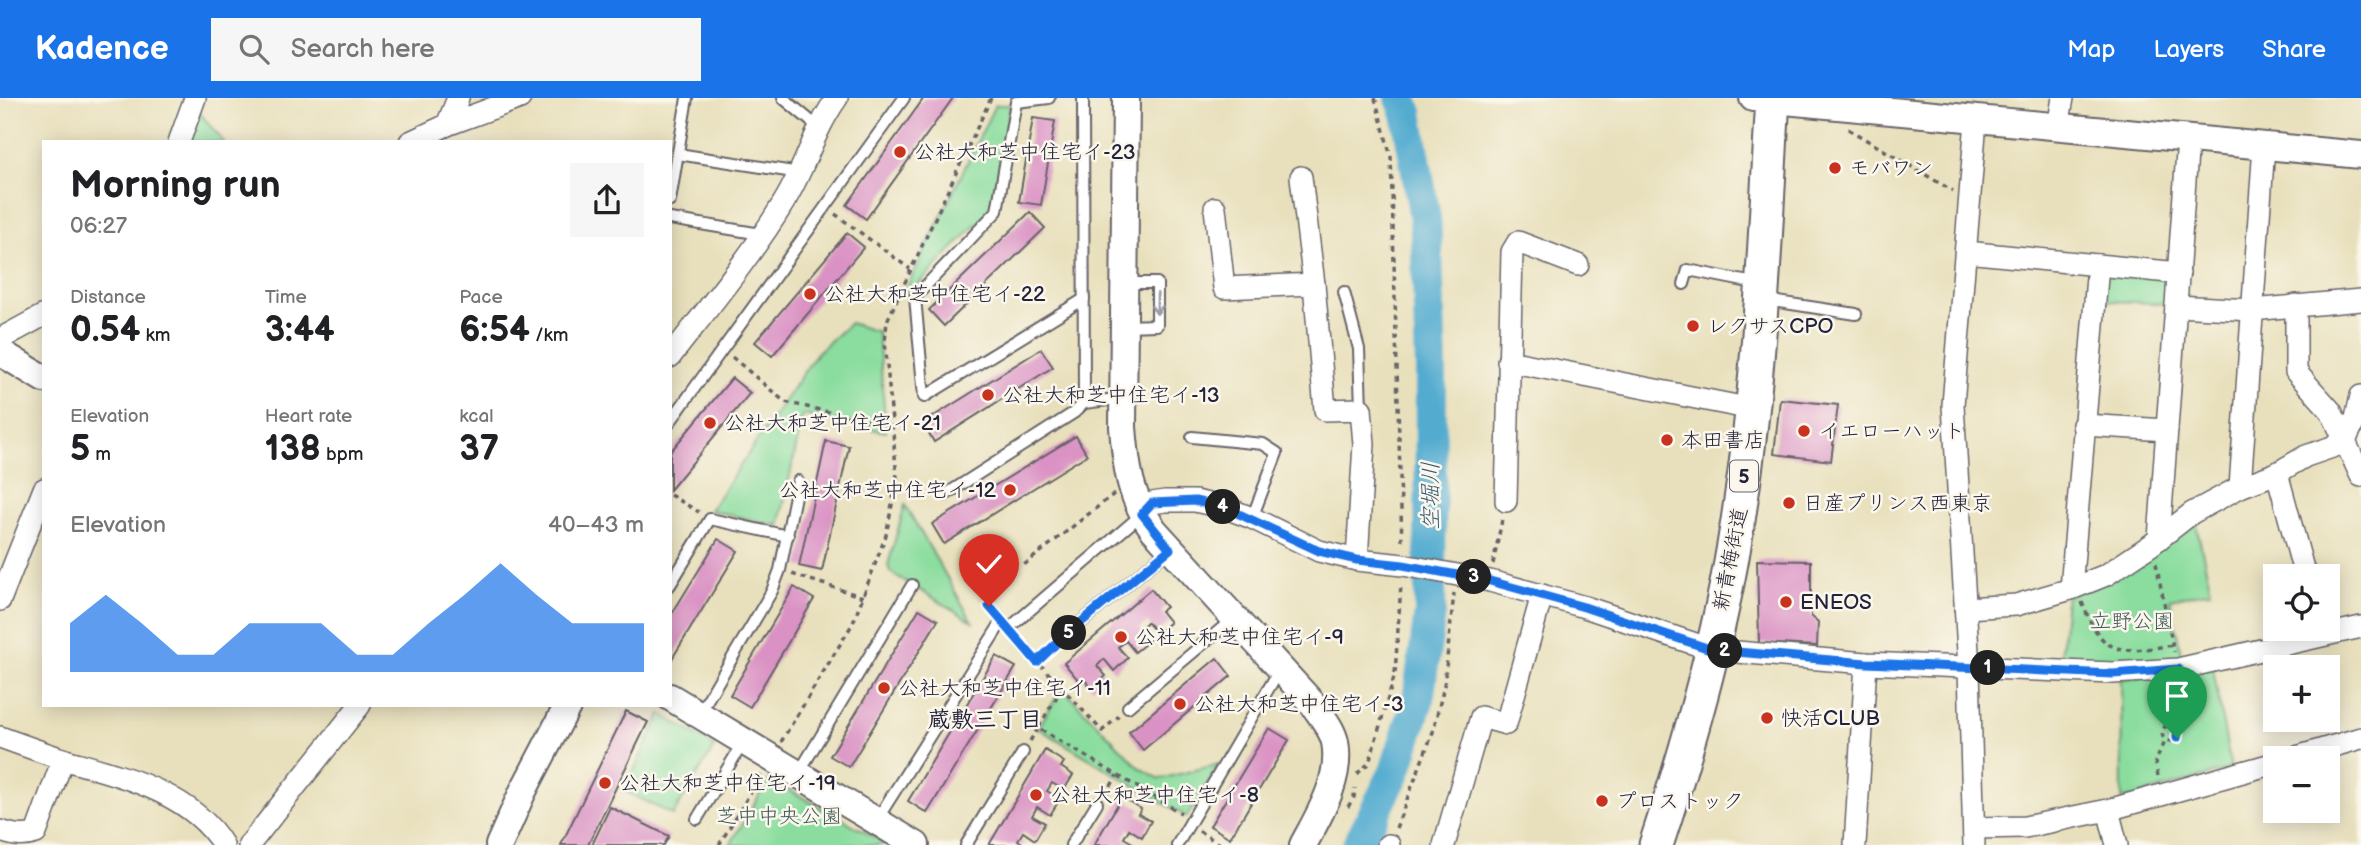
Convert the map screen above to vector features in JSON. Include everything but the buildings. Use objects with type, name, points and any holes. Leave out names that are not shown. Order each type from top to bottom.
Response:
[{"type":"main road","name":"新青梅街道","points":[[1656,845],[1694,723],[1713,650],[1741,502],[1762,292],[1766,99]]},
{"type":"street","points":[[180,140],[195,98]]},
{"type":"street","points":[[447,125],[458,98]]},
{"type":"street","points":[[414,140],[520,98]]},
{"type":"street","points":[[672,354],[783,204],[800,173],[818,127],[838,98]]},
{"type":"street","points":[[1126,98],[1123,427],[1129,481],[1142,514],[1170,549],[1281,668],[1326,721],[1335,741],[1336,766],[1329,793],[1303,845]]},
{"type":"street","points":[[2058,127],[2063,98]]},
{"type":"street","points":[[1766,99],[2361,155]]},
{"type":"street","points":[[1976,120],[1953,405],[1969,668],[1974,837],[2108,810],[2263,766]]},
{"type":"street","points":[[2155,542],[2167,430],[2188,139]]},
{"type":"street","points":[[2240,487],[2264,146]]},
{"type":"street","points":[[1301,177],[1325,410],[1361,410],[1364,444],[1357,560]]},
{"type":"street","points":[[1214,208],[1224,288],[1314,284]]},
{"type":"street","points":[[1506,501],[1512,252],[1518,242],[1578,265]]},
{"type":"street","points":[[1966,252],[2179,273]]},
{"type":"street","points":[[2073,588],[2098,265]]},
{"type":"street","points":[[2176,306],[2252,310],[2361,300]]},
{"type":"street","points":[[2296,305],[2296,372],[2331,411],[2361,476]]},
{"type":"street","points":[[0,339],[42,316]]},
{"type":"street","points":[[0,352],[42,378]]},
{"type":"street","points":[[1508,361],[1752,409]]},
{"type":"street","points":[[1965,608],[2016,606],[2106,575],[2192,513],[2240,487],[2277,473],[2306,456],[2344,443],[2356,418],[2361,396]]},
{"type":"street","points":[[2084,425],[2167,430]]},
{"type":"street","points":[[2277,473],[2302,564]]},
{"type":"street","points":[[0,600],[42,494]]},
{"type":"street","points":[[1142,514],[1152,503],[1195,501],[1226,508],[1319,551],[1357,560],[1456,573],[1490,581],[1713,650],[1866,663],[2113,674],[2178,669],[2285,641]]},
{"type":"street","points":[[1444,845],[1481,717],[1506,724],[1542,595]]},
{"type":"street","points":[[2340,630],[2361,627]]},
{"type":"street","points":[[1855,845],[1866,663]]},
{"type":"street","points":[[672,698],[916,845]]},
{"type":"street","points":[[249,845],[357,707]]},
{"type":"street","points":[[499,845],[523,791],[567,707]]},
{"type":"street","points":[[0,737],[138,782],[197,814],[223,845]]},
{"type":"street","points":[[2334,746],[2361,738]]},
{"type":"street","points":[[0,831],[17,836],[36,833],[63,759]]},
{"type":"street","points":[[2108,810],[2117,845]]},
{"type":"lane","points":[[672,189],[687,98]]},
{"type":"lane","points":[[783,98],[818,127]]},
{"type":"lane","points":[[672,419],[904,98]]},
{"type":"lane","points":[[1049,98],[1016,102],[997,211],[915,297],[923,397],[1084,299]]},
{"type":"lane","points":[[1083,98],[1084,403]]},
{"type":"lane","points":[[678,154],[800,173]]},
{"type":"lane","points":[[672,219],[761,234]]},
{"type":"lane","points":[[1684,284],[1688,270],[1762,292],[1856,314]]},
{"type":"lane","points":[[1344,292],[1359,349],[1361,410]]},
{"type":"lane","points":[[945,495],[1075,412],[1084,403],[1124,398]]},
{"type":"lane","points":[[1192,438],[1262,444],[1277,453],[1252,518]]},
{"type":"lane","points":[[699,714],[772,591],[780,570],[798,481]]},
{"type":"lane","points":[[1015,623],[1142,514]]},
{"type":"lane","points":[[672,582],[710,519],[788,536]]},
{"type":"lane","points":[[1062,638],[1170,549]]},
{"type":"lane","points":[[798,774],[912,585]]},
{"type":"lane","points":[[1128,707],[1234,618]]},
{"type":"lane","points":[[876,821],[1001,623]]},
{"type":"lane","points":[[1177,845],[1281,668]]},
{"type":"lane","points":[[697,819],[744,741]]},
{"type":"lane","points":[[966,845],[1023,752]]},
{"type":"lane","points":[[1071,845],[1097,803]]},
{"type":"path","points":[[719,845],[853,623],[886,536],[897,480],[886,341],[887,321],[991,98]]},
{"type":"path","points":[[1356,775],[1369,763],[1395,674],[1403,565],[1391,157],[1375,98]]},
{"type":"path","points":[[1839,124],[1970,201]]},
{"type":"path","points":[[824,207],[910,269]]},
{"type":"path","points":[[723,349],[785,402],[894,426]]},
{"type":"path","points":[[1024,565],[1129,481]]},
{"type":"path","points":[[672,496],[710,519]]},
{"type":"path","points":[[1490,581],[1506,501]]},
{"type":"path","points":[[2155,542],[2182,703],[2174,726]]},
{"type":"path","points":[[780,570],[863,597]]},
{"type":"path","points":[[1388,845],[1433,732],[1444,686],[1456,573]]},
{"type":"path","points":[[2073,588],[2090,624],[2107,644],[2134,651],[2173,645]]},
{"type":"path","points":[[989,606],[1001,623],[1102,731],[1128,707]]},
{"type":"path","points":[[1037,662],[1062,638]]},
{"type":"path","points":[[1062,688],[1038,728],[1190,822],[1222,845]]},
{"type":"path","points":[[2169,724],[2174,726],[2178,730],[2177,738],[2166,740],[2162,736],[2163,729],[2169,724]]},
{"type":"path","points":[[2161,795],[2155,762],[2166,740]]},
{"type":"path","points":[[1097,803],[1103,800],[1116,775]]},
{"type":"path","points":[[1347,809],[1354,797],[1355,786]]},
{"type":"green space","points":[[995,105],[1010,105],[992,208],[910,293],[905,291]]},
{"type":"green space","points":[[198,111],[222,140],[188,140]]},
{"type":"green space","points":[[2099,267],[2171,274],[2168,304],[2096,300]]},
{"type":"green space","points":[[850,323],[878,332],[886,432],[803,415],[779,526],[710,510],[817,353]]},
{"type":"green space","points":[[905,505],[972,621],[890,572],[888,565]]},
{"type":"green space","name":"立野公園","points":[[2195,519],[2211,591],[2170,599],[2183,663],[2060,662],[2066,598]]},
{"type":"green space","points":[[2213,668],[2231,769],[2122,800],[2121,679]]},
{"type":"green space","points":[[1062,688],[1139,767],[1160,779],[1219,764],[1187,817],[1038,728]]},
{"type":"green space","points":[[661,714],[715,746],[673,815],[624,791]]},
{"type":"green space","name":"芝中中央公園","points":[[769,779],[884,842],[882,845],[730,845]]},
{"type":"waterway","name":"空堀川","points":[[1358,845],[1395,772],[1418,700],[1430,613],[1431,367],[1427,253],[1425,218],[1407,113],[1401,98]]},
{"type":"place","name":"公社大和芝中住宅イ-23","points":[[900,152]]},
{"type":"place","name":"モバワン","points":[[1835,168]]},
{"type":"place","name":"公社大和芝中住宅イ-22","points":[[810,294]]},
{"type":"place","name":"レクサスCPO","points":[[1693,326]]},
{"type":"place","name":"公社大和芝中住宅イ-13","points":[[988,395]]},
{"type":"place","name":"公社大和芝中住宅イ-21","points":[[710,423]]},
{"type":"place","name":"イエローハット","points":[[1804,431]]},
{"type":"place","name":"本田書店","points":[[1667,440]]},
{"type":"place","name":"公社大和芝中住宅イ-12","points":[[1010,490]]},
{"type":"place","name":"日産プリンス西東京","points":[[1789,503]]},
{"type":"place","name":"ENEOS","points":[[1786,602]]},
{"type":"place","name":"公社大和芝中住宅イ-9","points":[[1121,637]]},
{"type":"place","name":"公社大和芝中住宅イ-11","points":[[884,688]]},
{"type":"place","name":"公社大和芝中住宅イ-3","points":[[1180,704]]},
{"type":"place","name":"快活CLUB","points":[[1767,718]]},
{"type":"place","name":"公社大和芝中住宅イ-19","points":[[605,783]]},
{"type":"place","name":"公社大和芝中住宅イ-8","points":[[1036,795]]},
{"type":"place","name":"プロストック","points":[[1602,801]]},
{"type":"district","name":"蔵敷三丁目","points":[[985,719]]},
{"type":"route","points":[[989,606],[1037,662],[1062,638],[1170,549],[1142,514],[1152,503],[1195,501],[1226,508],[1252,518],[1319,551],[1357,560],[1456,573],[1490,581],[1584,607],[1713,650],[1866,663],[2113,674],[2178,669],[2182,703],[2174,726],[2178,730],[2177,738]]}]
